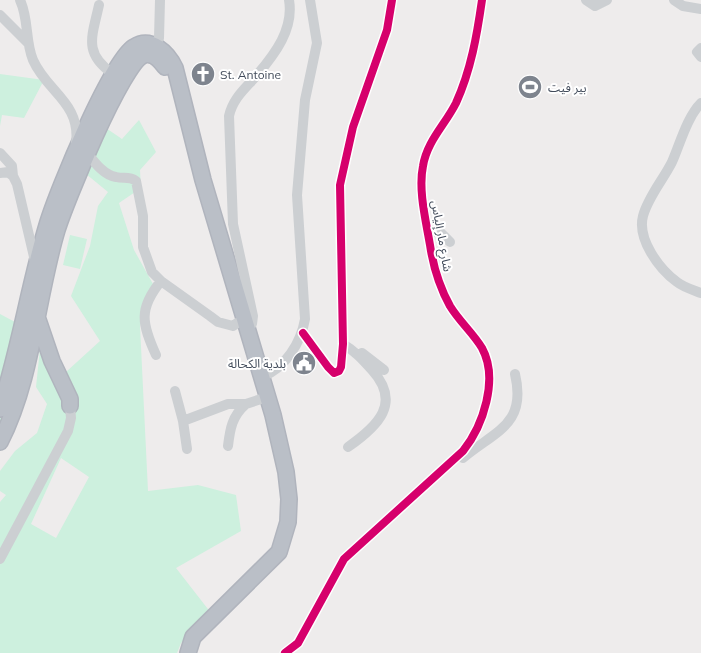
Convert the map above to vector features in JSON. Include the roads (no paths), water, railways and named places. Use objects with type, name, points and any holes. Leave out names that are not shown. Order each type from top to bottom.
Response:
[{"type":"highway","points":[[0,442],[12,415],[57,232],[82,152],[113,74],[134,47],[147,43],[154,45],[169,56],[175,68],[281,472],[284,502],[278,536],[260,569],[193,638],[188,653]]},
{"type":"highway","points":[[0,410],[36,264],[53,207],[82,152],[133,64],[146,55],[159,59],[165,67],[176,101],[241,325],[262,377],[284,463],[289,508],[285,537],[279,552],[272,562],[260,569]]},
{"type":"highway","points":[[36,314],[52,361],[70,399],[70,406]]},
{"type":"highway","points":[[33,331],[64,399],[70,406]]},
{"type":"highway","points":[[26,363],[45,357]]},
{"type":"street","points":[[20,0],[28,26],[28,42],[39,71],[68,105],[75,120],[82,152],[110,175],[128,177],[136,181],[143,216],[144,252],[152,272],[161,281],[218,322],[233,326],[252,324],[253,316],[233,224],[229,116],[234,102],[257,76],[282,40],[290,18],[289,0]]},
{"type":"street","points":[[154,45],[159,38],[160,0]]},
{"type":"street","points":[[262,377],[281,366],[303,333],[306,303],[297,195],[305,100],[317,42],[310,0]]},
{"type":"street","points":[[303,333],[319,357],[334,372],[339,372],[343,344],[340,185],[354,127],[387,30],[392,0]]},
{"type":"street","name":"شارع مار إلياس","points":[[285,653],[298,644],[344,559],[463,451],[476,433],[486,408],[488,378],[482,348],[451,307],[440,285],[428,234],[422,180],[423,164],[432,139],[449,115],[463,85],[476,41],[482,0]]},
{"type":"street","points":[[586,0],[594,6],[607,0]]},
{"type":"street","points":[[674,0],[683,6],[701,9]]},
{"type":"street","points":[[99,5],[92,39],[92,50],[98,64],[113,74]]},
{"type":"street","points":[[0,16],[28,42]]},
{"type":"street","points":[[701,48],[697,52],[701,57]]},
{"type":"street","points":[[701,103],[692,115],[668,169],[643,214],[641,226],[648,246],[668,274],[678,283],[701,293]]},
{"type":"street","points":[[0,153],[12,166],[36,264]]},
{"type":"street","points":[[0,173],[8,172],[13,176]]},
{"type":"street","points":[[428,234],[431,231],[442,233],[450,242]]},
{"type":"street","points":[[156,355],[144,320],[148,299],[161,281]]},
{"type":"street","points":[[343,344],[354,352],[382,383],[387,400],[386,406],[375,424],[348,447]]},
{"type":"street","points":[[354,352],[364,354],[384,370]]},
{"type":"street","points":[[445,468],[452,467],[509,423],[517,401],[518,386],[515,374]]},
{"type":"street","points":[[175,391],[183,422],[187,449]]},
{"type":"street","points":[[183,422],[228,404],[246,404],[261,399]]},
{"type":"street","points":[[228,446],[232,421],[236,413],[246,404]]},
{"type":"street","points":[[0,559],[68,431],[71,418],[70,406]]},
{"type":"place","name":"St. Antoine","points":[[203,74]]},
{"type":"place","name":"بير فيت","points":[[530,87]]},
{"type":"place","name":"بلدية الكحالة","points":[[304,363]]}]
